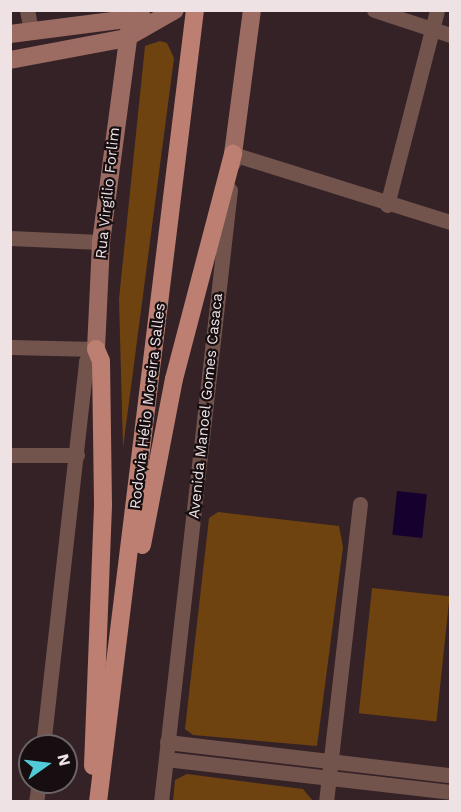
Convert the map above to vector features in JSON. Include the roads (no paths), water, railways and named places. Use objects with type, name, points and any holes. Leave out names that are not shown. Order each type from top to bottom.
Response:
[{"type":"main road","points":[[10,60],[126,38],[152,19],[175,10]]},
{"type":"main road","name":"Rodovia Hélio Moreira Salles","points":[[98,801],[116,670],[195,10]]},
{"type":"main road","name":"Avenida Manoel Gomes Casaca","points":[[234,154],[252,10]]},
{"type":"main road","points":[[10,34],[131,13],[152,19]]},
{"type":"main road","name":"Rua Virgilio Forlim","points":[[96,349],[101,242],[131,13]]},
{"type":"main road","points":[[116,670],[174,379],[234,154]]},
{"type":"main road","points":[[91,801],[104,504],[103,407],[96,349]]},
{"type":"street","points":[[27,10],[31,30]]},
{"type":"street","points":[[374,10],[450,35]]},
{"type":"street","points":[[387,205],[437,10]]},
{"type":"street","points":[[234,154],[387,205],[450,222]]},
{"type":"street","name":"Avenida Manoel Gomes Casaca","points":[[160,801],[234,154]]},
{"type":"street","points":[[10,238],[101,242]]},
{"type":"street","points":[[10,347],[96,349]]},
{"type":"street","points":[[44,734],[86,361],[96,349]]},
{"type":"street","points":[[10,454],[77,455]]},
{"type":"street","points":[[326,801],[360,504]]},
{"type":"street","points":[[167,742],[331,763],[450,775]]},
{"type":"street","points":[[166,759],[329,780],[450,792]]}]
